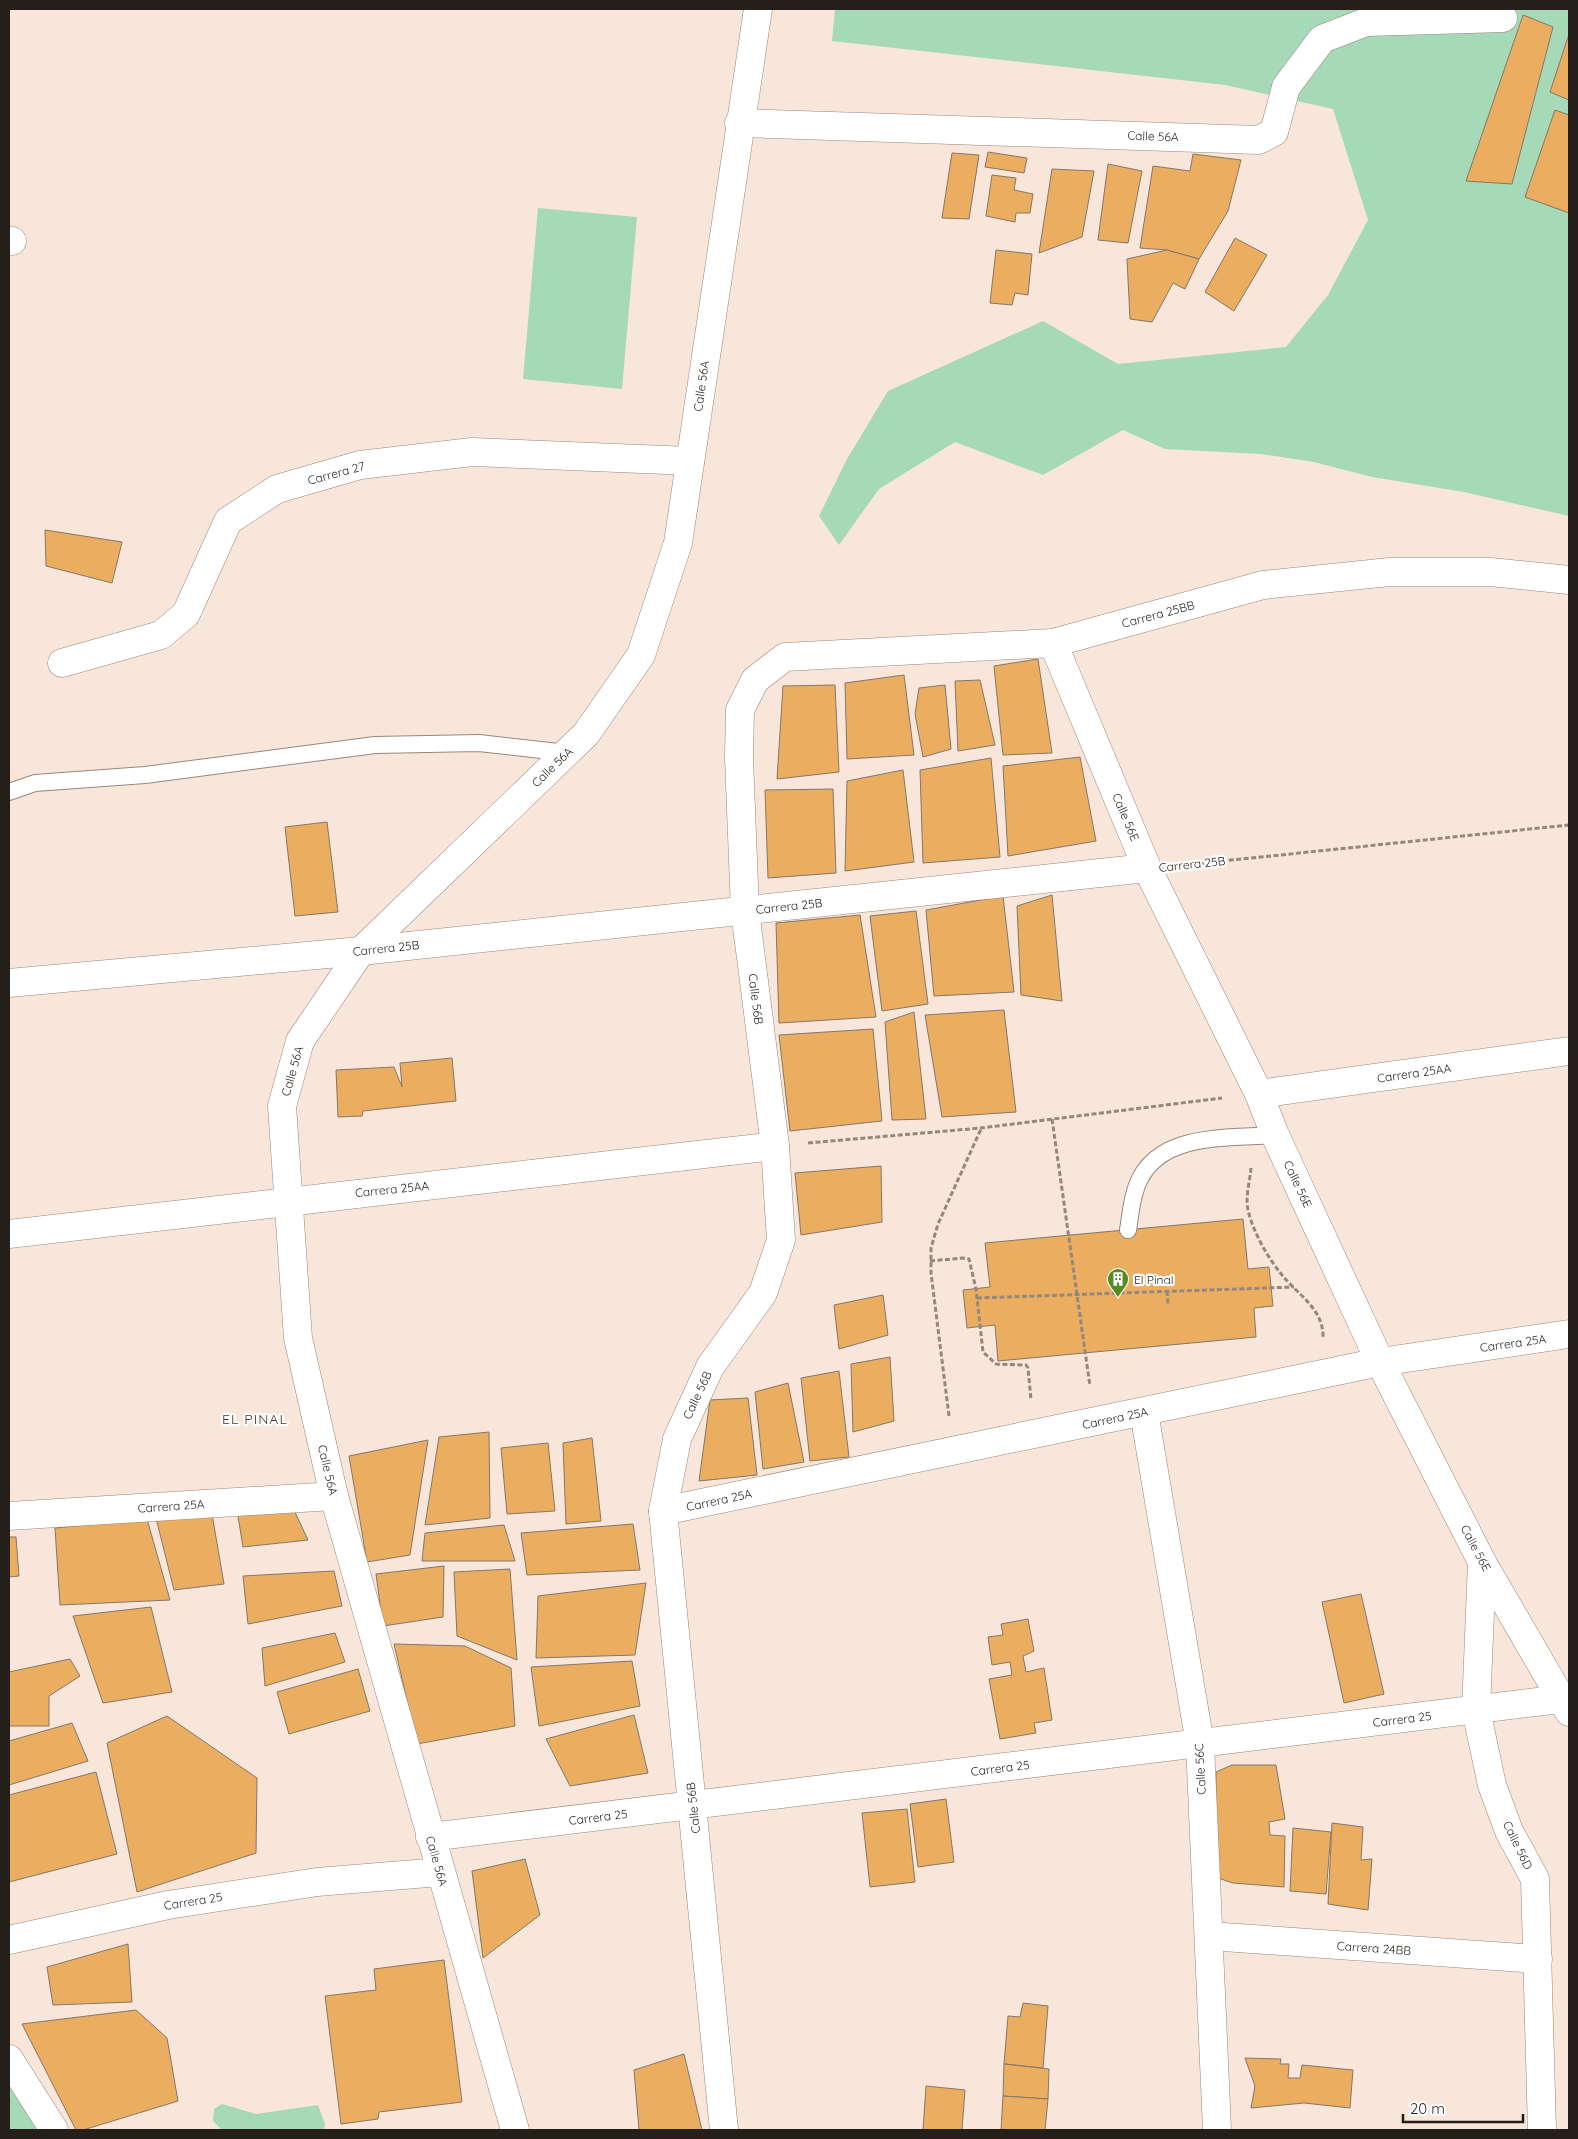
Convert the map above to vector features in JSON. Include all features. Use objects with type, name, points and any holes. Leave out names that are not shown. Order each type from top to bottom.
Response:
[{"type":"street","name":"Calle 56A","points":[[515,2130],[334,1496],[298,1338],[282,1106],[300,1041],[361,951],[586,734],[641,656],[678,542],[739,123],[758,9]]},
{"type":"street","name":"Calle 56A","points":[[739,123],[1259,140],[1274,132],[1286,87],[1322,39],[1366,22],[1503,18]]},
{"type":"street","name":"Carrera 27","points":[[62,663],[161,635],[186,614],[228,521],[277,489],[360,466],[472,452],[690,461]]},
{"type":"street","name":"Carrera 25BB","points":[[755,680],[785,657],[1053,642],[1263,585],[1390,572],[1490,572],[1569,580]]},
{"type":"street","name":"Calle 56E","points":[[1053,642],[1147,868],[1259,1094],[1275,1135],[1380,1362],[1482,1562],[1567,1703]]},
{"type":"street","name":"Calle 56B","points":[[724,2130],[663,1511],[677,1439],[710,1367],[763,1292],[780,1240],[775,1146],[745,911],[739,758],[740,710],[755,680]]},
{"type":"street","name":"Carrera 25B","points":[[9,984],[361,951],[1147,868]]},
{"type":"street","name":"Carrera 25AA","points":[[1259,1094],[1569,1051]]},
{"type":"street","name":"Carrera 25AA","points":[[9,1234],[288,1200],[775,1146]]},
{"type":"street","name":"Carrera 25A","points":[[663,1511],[1380,1362],[1569,1334]]},
{"type":"street","name":"Calle 56C","points":[[1144,1412],[1200,1744],[1217,2130]]},
{"type":"street","name":"Carrera 25A","points":[[9,1516],[334,1496]]},
{"type":"street","name":"Calle 56D","points":[[1482,1562],[1476,1710],[1492,1785],[1509,1831],[1535,1879],[1542,2130]]},
{"type":"street","name":"Carrera 25","points":[[430,1837],[1476,1710],[1567,1703]]},
{"type":"street","name":"Carrera 25","points":[[9,1940],[168,1905],[317,1882],[440,1872]]},
{"type":"street","name":"Carrera 24BB","points":[[1209,1936],[1538,1959]]},
{"type":"street","points":[[9,2059],[54,2130]]},
{"type":"lane","points":[[9,792],[35,783],[145,775],[375,745],[479,743],[567,753]]},
{"type":"lane","points":[[1128,1230],[1134,1194],[1140,1181],[1152,1162],[1166,1150],[1195,1140],[1275,1135]]},
{"type":"path","name":"Carrera 25B","points":[[1147,868],[1569,825]]},
{"type":"path","points":[[775,1146],[981,1128],[1259,1094]]},
{"type":"path","points":[[1052,1119],[1090,1390]]},
{"type":"path","points":[[949,1418],[930,1261],[938,1224],[981,1128]]},
{"type":"path","points":[[1247,1137],[1251,1169],[1248,1208],[1252,1223],[1274,1265],[1310,1303],[1316,1313],[1323,1330],[1323,1337],[1320,1342]]},
{"type":"path","points":[[930,1261],[964,1258],[969,1259],[972,1263],[983,1352],[996,1364],[1026,1366],[1028,1368],[1032,1403]]},
{"type":"path","points":[[977,1298],[1294,1287]]},
{"type":"path","points":[[1167,1292],[1168,1305]]},
{"type":"path","points":[[1022,1404],[1040,1401]]},
{"type":"path","points":[[940,1420],[958,1416]]},
{"type":"green space","points":[[835,9],[1569,9],[1569,516],[1464,492],[1372,477],[1314,462],[1261,454],[1165,449],[1123,430],[1043,475],[955,442],[879,489],[839,545],[819,516],[847,459],[888,391],[1043,321],[1118,364],[1286,347],[1328,295],[1368,220],[1333,109],[1225,85],[832,41]]},
{"type":"green space","points":[[538,208],[637,217],[622,389],[523,379]]},
{"type":"green space","points":[[9,2086],[38,2130],[9,2130]]},
{"type":"green space","points":[[222,2104],[256,2114],[318,2105],[325,2124],[324,2130],[222,2130],[213,2121],[214,2109]]},
{"type":"building","points":[[1523,15],[1553,27],[1512,184],[1466,181]]},
{"type":"building","points":[[1569,34],[1569,100],[1550,92]]},
{"type":"building","points":[[1555,110],[1569,115],[1569,213],[1525,197]]},
{"type":"building","points":[[988,152],[1027,158],[1024,173],[985,167]]},
{"type":"building","points":[[952,153],[979,155],[969,219],[942,218]]},
{"type":"building","points":[[1193,154],[1241,160],[1228,211],[1199,259],[1167,250],[1140,248],[1153,166],[1190,171]]},
{"type":"building","points":[[1108,164],[1142,171],[1128,243],[1098,240]]},
{"type":"building","points":[[1052,169],[1094,171],[1082,237],[1039,253]]},
{"type":"building","points":[[992,175],[1016,178],[1014,190],[1033,194],[1030,213],[1016,213],[1015,222],[986,216]]},
{"type":"building","points":[[1235,238],[1267,255],[1234,311],[1205,292]]},
{"type":"building","points":[[996,250],[1032,254],[1028,295],[1015,293],[1012,305],[990,303]]},
{"type":"building","points":[[1167,250],[1199,259],[1185,289],[1173,283],[1152,322],[1130,319],[1127,259]]},
{"type":"building","points":[[45,530],[122,542],[112,583],[46,566]]},
{"type":"building","points":[[1038,659],[1052,753],[1003,755],[994,666]]},
{"type":"building","points":[[904,675],[914,755],[847,759],[845,683]]},
{"type":"building","points":[[980,680],[995,745],[958,751],[955,681]]},
{"type":"building","points":[[835,685],[839,772],[777,779],[783,686]]},
{"type":"building","points":[[945,685],[951,749],[923,757],[915,714],[919,688]]},
{"type":"building","points":[[1080,757],[1096,841],[1008,856],[1003,766]]},
{"type":"building","points":[[991,758],[1000,857],[923,863],[920,770]]},
{"type":"building","points":[[903,770],[914,862],[845,871],[847,781]]},
{"type":"building","points":[[833,789],[836,873],[768,878],[765,790]]},
{"type":"building","points":[[327,822],[338,912],[295,916],[285,827]]},
{"type":"building","points":[[1052,895],[1062,1001],[1021,995],[1017,906]]},
{"type":"building","points":[[1003,896],[1014,992],[934,996],[926,910]]},
{"type":"building","points":[[916,911],[928,1004],[882,1011],[870,916]]},
{"type":"building","points":[[860,915],[876,1017],[779,1023],[776,923]]},
{"type":"building","points":[[1004,1010],[1016,1112],[942,1117],[925,1015]]},
{"type":"building","points":[[914,1012],[926,1119],[892,1120],[885,1022]]},
{"type":"building","points":[[873,1029],[882,1121],[790,1131],[779,1035]]},
{"type":"building","points":[[452,1058],[456,1101],[363,1111],[362,1116],[338,1117],[336,1070],[394,1067],[402,1087],[400,1063]]},
{"type":"building","points":[[881,1166],[882,1222],[801,1235],[795,1173]]},
{"type":"building","name":"El Pinal","points":[[1243,1219],[1248,1269],[1269,1267],[1273,1306],[1254,1308],[1256,1337],[998,1361],[995,1325],[967,1328],[963,1290],[990,1287],[985,1243]]},
{"type":"building","points":[[883,1295],[888,1335],[839,1349],[834,1305]]},
{"type":"building","points":[[890,1357],[894,1421],[853,1432],[851,1364]]},
{"type":"building","points":[[839,1371],[849,1457],[810,1461],[801,1378]]},
{"type":"building","points":[[788,1383],[804,1462],[763,1469],[755,1392]]},
{"type":"building","points":[[748,1398],[757,1475],[699,1481],[710,1400]]},
{"type":"building","points":[[489,1432],[490,1518],[425,1525],[439,1437]]},
{"type":"building","points":[[592,1438],[601,1521],[566,1524],[563,1443]]},
{"type":"building","points":[[428,1440],[410,1555],[367,1562],[349,1456]]},
{"type":"building","points":[[548,1443],[555,1511],[507,1514],[501,1448]]},
{"type":"building","points":[[293,1508],[308,1540],[243,1547],[237,1510]]},
{"type":"building","points":[[212,1514],[224,1584],[174,1590],[156,1518]]},
{"type":"building","points":[[147,1519],[170,1600],[60,1605],[55,1528]]},
{"type":"building","points":[[633,1524],[640,1570],[527,1575],[521,1533]]},
{"type":"building","points":[[504,1525],[515,1561],[422,1561],[425,1533]]},
{"type":"building","points":[[9,1537],[16,1537],[19,1576],[9,1577]]},
{"type":"building","points":[[444,1566],[443,1617],[383,1626],[376,1574]]},
{"type":"building","points":[[510,1569],[517,1660],[457,1636],[454,1572]]},
{"type":"building","points":[[334,1571],[342,1606],[248,1624],[243,1576]]},
{"type":"building","points":[[646,1583],[635,1655],[536,1658],[538,1596]]},
{"type":"building","points":[[1361,1594],[1384,1694],[1344,1703],[1322,1602]]},
{"type":"building","points":[[151,1607],[172,1692],[103,1703],[73,1616]]},
{"type":"building","points":[[1028,1619],[1034,1651],[1023,1656],[1026,1672],[1044,1668],[1052,1720],[1034,1723],[1036,1733],[1000,1739],[989,1679],[1012,1675],[1010,1662],[992,1665],[988,1637],[1003,1635],[1001,1624]]},
{"type":"building","points":[[335,1633],[345,1662],[265,1686],[262,1648]]},
{"type":"building","points":[[394,1644],[465,1646],[511,1668],[515,1726],[417,1744]]},
{"type":"building","points":[[70,1659],[80,1676],[49,1696],[49,1726],[9,1726],[9,1672]]},
{"type":"building","points":[[632,1661],[640,1706],[539,1726],[531,1667]]},
{"type":"building","points":[[358,1669],[370,1711],[289,1734],[277,1692]]},
{"type":"building","points":[[634,1715],[648,1773],[570,1786],[546,1739]]},
{"type":"building","points":[[167,1716],[257,1778],[256,1853],[137,1892],[107,1743]]},
{"type":"building","points":[[72,1723],[88,1761],[9,1785],[9,1741]]},
{"type":"building","points":[[1232,1765],[1276,1765],[1285,1819],[1269,1822],[1270,1835],[1285,1836],[1284,1887],[1233,1883],[1215,1877],[1216,1772]]},
{"type":"building","points":[[96,1772],[117,1854],[9,1882],[9,1795]]},
{"type":"building","points":[[946,1799],[954,1862],[918,1867],[910,1804]]},
{"type":"building","points":[[907,1809],[915,1882],[870,1887],[862,1813]]},
{"type":"building","points":[[1332,1823],[1363,1827],[1361,1860],[1372,1859],[1368,1910],[1328,1904]]},
{"type":"building","points":[[1293,1828],[1331,1832],[1326,1894],[1290,1891]]},
{"type":"building","points":[[525,1859],[540,1915],[483,1958],[472,1871]]},
{"type":"building","points":[[128,1944],[132,2002],[53,2005],[47,1967]]},
{"type":"building","points":[[444,1960],[462,2102],[379,2112],[378,2119],[341,2124],[325,1996],[376,1990],[374,1969]]},
{"type":"building","points":[[1023,2003],[1048,2006],[1043,2068],[1004,2064],[1008,2016],[1020,2017]]},
{"type":"building","points":[[136,2010],[167,2038],[178,2101],[83,2130],[76,2130],[22,2024]]},
{"type":"building","points":[[684,2054],[702,2130],[639,2130],[634,2070]]},
{"type":"building","points":[[1245,2058],[1281,2059],[1280,2064],[1289,2064],[1288,2078],[1300,2078],[1302,2065],[1353,2070],[1350,2108],[1304,2103],[1251,2108],[1255,2086]]},
{"type":"building","points":[[1004,2064],[1049,2069],[1048,2099],[1003,2096]]},
{"type":"building","points":[[926,2086],[965,2090],[962,2130],[923,2130]]},
{"type":"building","points":[[1003,2096],[1048,2099],[1045,2130],[1001,2130]]},
{"type":"place","name":"El Pinal","points":[[1118,1298]]},
{"type":"district","name":"EL PINAL","points":[[255,1419]]}]
